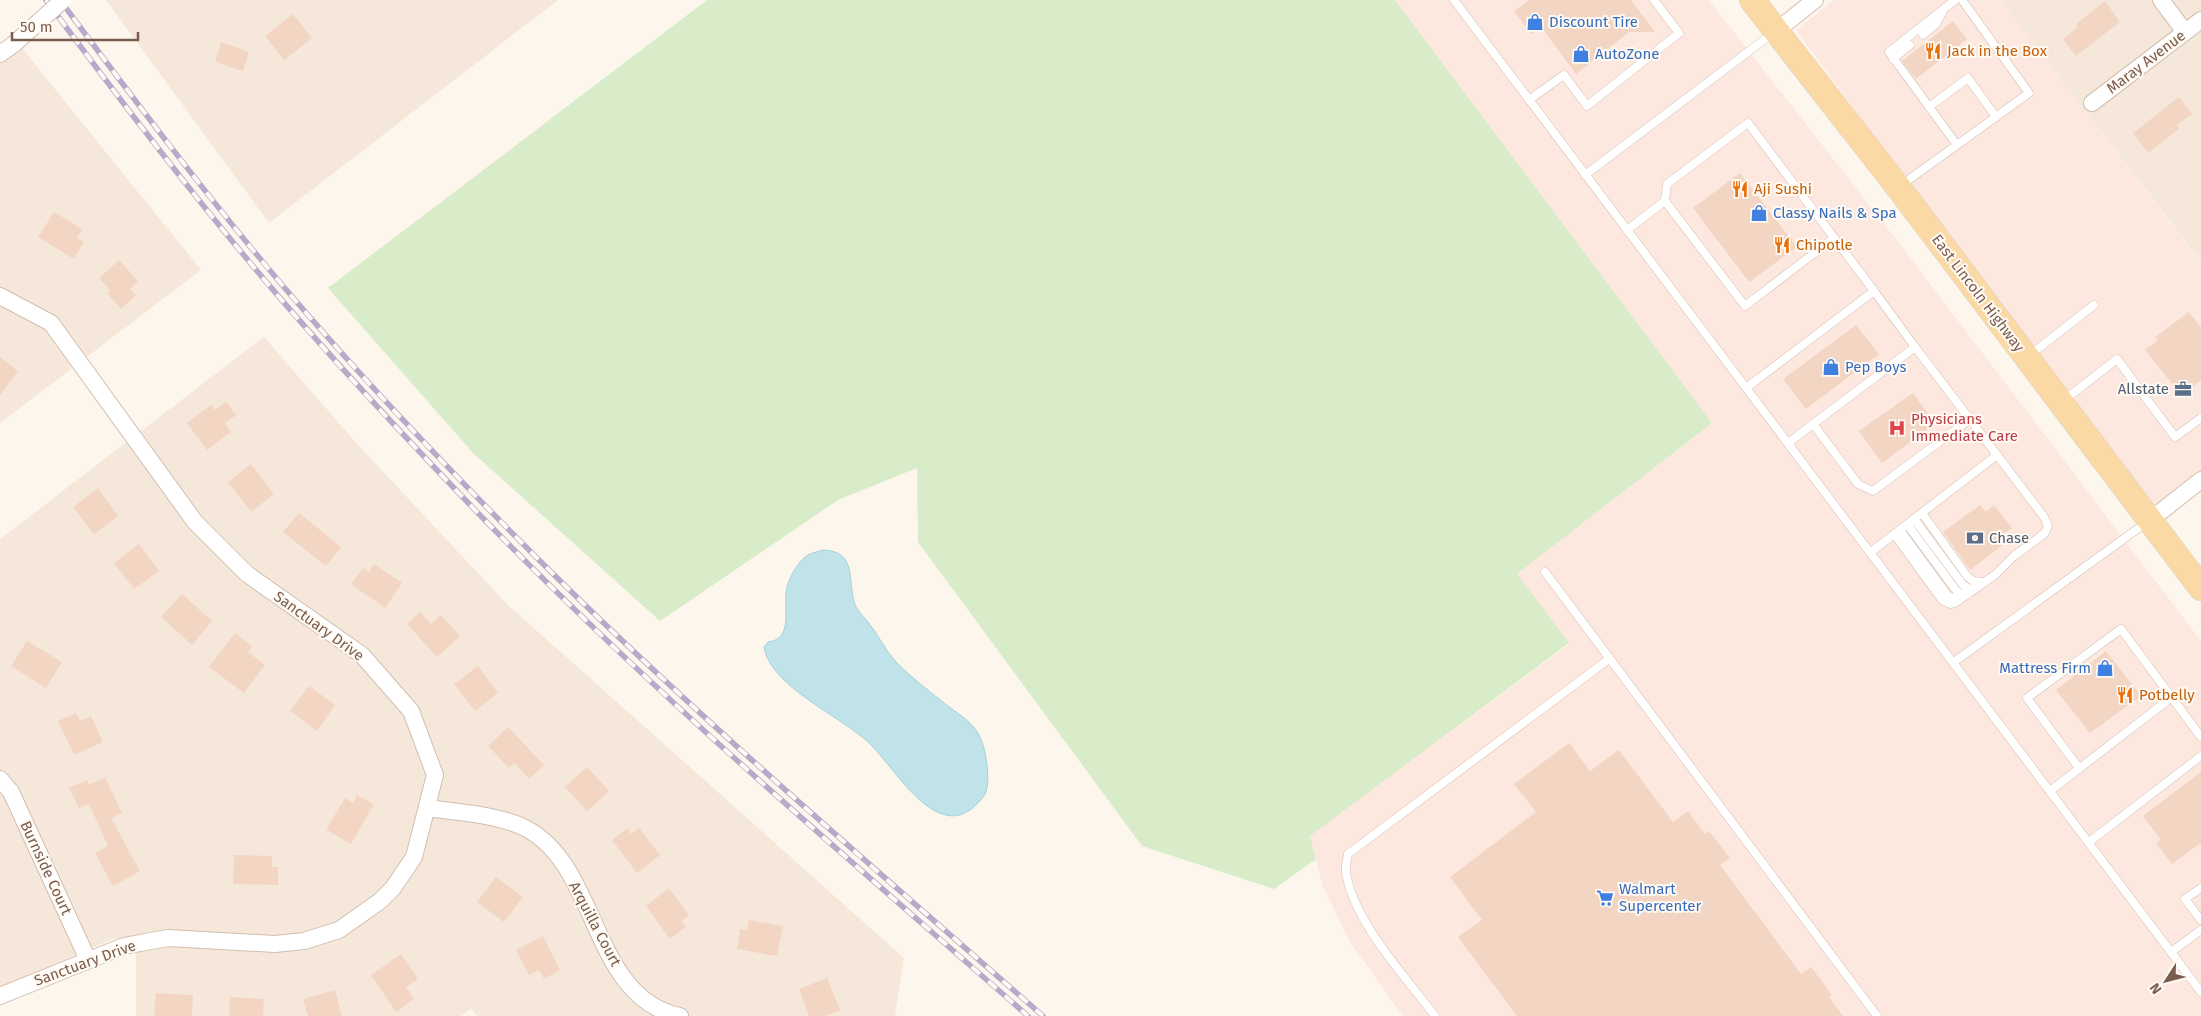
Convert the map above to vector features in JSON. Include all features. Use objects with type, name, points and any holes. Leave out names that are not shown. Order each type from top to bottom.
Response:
[{"type":"main road","name":"East Lincoln Highway","points":[[1752,0],[1898,187],[2201,588]]},
{"type":"street","points":[[0,54],[14,44],[63,0]]},
{"type":"street","points":[[1776,31],[1815,0]]},
{"type":"street","points":[[2161,0],[2186,32]]},
{"type":"street","name":"Maray Avenue","points":[[2092,103],[2201,20]]},
{"type":"street","name":"Sanctuary Drive","points":[[0,296],[51,323],[195,522],[247,574],[362,655],[411,711],[435,775],[414,857],[404,873],[380,901],[338,930],[304,941],[275,944],[168,938],[124,946],[0,996]]},
{"type":"street","points":[[2149,521],[2201,480]]},
{"type":"street","name":"Burnside Court","points":[[0,779],[11,792],[88,960]]},
{"type":"street","name":"Arquilla Court","points":[[427,808],[473,814],[521,827],[552,848],[586,902],[610,958],[642,998],[680,1016]]},
{"type":"lane","points":[[1454,0],[2201,992]]},
{"type":"lane","points":[[1529,100],[1564,75],[1586,106],[1679,33],[1654,0]]},
{"type":"lane","points":[[1955,0],[1889,52],[1957,146]]},
{"type":"lane","points":[[1898,187],[2029,93],[1962,0]]},
{"type":"lane","points":[[1924,35],[1935,25],[1944,9]]},
{"type":"lane","points":[[1585,175],[1776,31]]},
{"type":"lane","points":[[1893,58],[1910,45]]},
{"type":"lane","points":[[1929,107],[1968,78],[1996,117]]},
{"type":"lane","points":[[1627,230],[1665,201],[1668,184],[1748,123],[2044,517],[2048,526],[2045,533],[2014,556],[1985,582],[1950,604],[1942,600],[1897,532]]},
{"type":"lane","points":[[1665,201],[1745,306],[1834,238]]},
{"type":"lane","points":[[1746,388],[1874,291]]},
{"type":"lane","points":[[2026,358],[2094,305]]},
{"type":"lane","points":[[1788,443],[1915,347]]},
{"type":"lane","points":[[2060,403],[2117,359],[2175,437],[2201,418]]},
{"type":"lane","points":[[1813,424],[1858,484],[1873,491],[1970,420]]},
{"type":"lane","points":[[1871,552],[1997,455]]},
{"type":"lane","points":[[1922,512],[1967,576],[1973,581],[1985,582]]},
{"type":"lane","points":[[1914,519],[1962,585],[1970,589],[1977,587]]},
{"type":"lane","points":[[1954,662],[2149,521]]},
{"type":"lane","points":[[1907,524],[1955,589],[1965,596]]},
{"type":"lane","points":[[1544,572],[1877,1016]]},
{"type":"lane","points":[[2079,768],[2027,698],[2121,628],[2201,737]]},
{"type":"lane","points":[[1435,1016],[1376,937],[1361,912],[1346,872],[1348,854],[1609,659]]},
{"type":"lane","points":[[2050,791],[2172,697]]},
{"type":"lane","points":[[2089,842],[2201,756]]},
{"type":"lane","points":[[2201,888],[2185,899],[2201,920]]},
{"type":"lane","points":[[2172,952],[2201,930]]},
{"type":"shaded area","points":[[106,0],[558,0],[269,223]]},
{"type":"shaded area","points":[[1395,0],[1709,0],[1909,256],[2201,641],[2201,1016],[1403,1016],[1350,942],[1323,887],[1310,836],[1569,644],[1517,574],[1712,423]]},
{"type":"shaded area","points":[[1834,0],[2000,0],[2201,263],[2201,475],[2151,513],[1796,30]]},
{"type":"shaded area","points":[[2000,0],[2201,0],[2201,262],[2162,211]]},
{"type":"shaded area","points":[[21,47],[201,270],[0,423],[0,63]]},
{"type":"shaded area","points":[[264,337],[358,445],[507,604],[904,958],[895,1016],[477,1016],[471,1008],[461,1016],[136,1016],[136,936],[112,939],[0,989],[0,539]]},
{"type":"green space","points":[[707,0],[1395,0],[1712,423],[1517,574],[1569,643],[1310,836],[1316,859],[1274,889],[1142,846],[918,542],[917,468],[838,500],[660,621],[473,453],[328,288]]},
{"type":"water","points":[[823,550],[842,556],[847,562],[856,607],[896,662],[921,685],[966,720],[977,732],[986,758],[988,784],[984,796],[968,811],[952,816],[936,812],[921,801],[868,742],[792,687],[779,675],[769,661],[764,647],[768,642],[776,640],[782,635],[785,628],[787,587],[792,575],[805,557]]},
{"type":"building","name":"AutoZone","points":[[1529,0],[1631,0],[1655,32],[1629,32],[1576,74],[1541,27],[1531,34],[1514,11]]},
{"type":"building","points":[[2105,1],[2120,22],[2076,56],[2063,39],[2078,27],[2076,24]]},
{"type":"building","points":[[293,14],[312,38],[284,60],[265,36]]},
{"type":"building","name":"Jack in the Box","points":[[1953,21],[1967,39],[1916,79],[1902,61]]},
{"type":"building","points":[[221,42],[249,52],[243,71],[215,62]]},
{"type":"building","points":[[2179,97],[2192,114],[2177,125],[2179,129],[2148,153],[2133,133]]},
{"type":"building","points":[[1740,173],[1797,247],[1749,282],[1693,208]]},
{"type":"building","points":[[54,212],[82,229],[77,238],[84,242],[74,259],[38,237]]},
{"type":"building","points":[[119,260],[138,281],[130,289],[136,295],[121,309],[107,293],[110,290],[99,278]]},
{"type":"building","points":[[2189,312],[2201,327],[2201,380],[2182,396],[2145,350],[2158,340],[2155,337]]},
{"type":"building","name":"Pep Boys","points":[[1856,325],[1879,354],[1806,409],[1783,379]]},
{"type":"building","points":[[0,357],[18,371],[0,395]]},
{"type":"building","name":"Physicians Immediate Care","points":[[1913,393],[1935,424],[1882,463],[1859,431]]},
{"type":"building","points":[[226,402],[236,415],[225,423],[231,432],[207,450],[187,423],[211,405],[215,410]]},
{"type":"building","points":[[251,464],[274,494],[251,512],[228,482]]},
{"type":"building","points":[[98,488],[118,516],[94,534],[73,507]]},
{"type":"building","name":"Chase","points":[[1980,505],[1986,512],[1994,505],[2012,528],[2002,535],[2008,541],[1970,570],[1943,532]]},
{"type":"building","points":[[299,513],[341,547],[326,566],[283,532]]},
{"type":"building","points":[[139,544],[159,571],[134,589],[114,563]]},
{"type":"building","points":[[374,564],[402,583],[385,608],[351,584],[363,568],[369,572]]},
{"type":"building","points":[[182,594],[212,621],[192,645],[161,617]]},
{"type":"building","points":[[420,612],[431,624],[441,615],[460,636],[437,657],[407,624]]},
{"type":"building","points":[[235,633],[252,646],[248,652],[265,665],[244,693],[209,667]]},
{"type":"building","points":[[27,641],[62,662],[46,688],[11,666]]},
{"type":"building","points":[[2106,651],[2141,696],[2090,733],[2056,690]]},
{"type":"building","points":[[478,666],[498,693],[475,711],[454,684]]},
{"type":"building","points":[[309,686],[335,705],[317,731],[290,711]]},
{"type":"building","points":[[76,713],[80,721],[91,716],[103,742],[74,755],[58,721]]},
{"type":"building","points":[[508,727],[544,765],[529,779],[514,763],[509,768],[488,746]]},
{"type":"building","name":"Walmart Supercenter","points":[[1569,743],[1590,771],[1619,750],[1673,822],[1688,811],[1705,834],[1709,831],[1730,858],[1720,865],[1801,974],[1811,967],[1832,995],[1829,997],[1843,1016],[1517,1016],[1458,937],[1482,920],[1450,877],[1536,812],[1514,784]]},
{"type":"building","points":[[587,767],[609,791],[587,811],[565,787]]},
{"type":"building","points":[[2201,772],[2201,843],[2172,864],[2156,843],[2161,840],[2143,816]]},
{"type":"building","points":[[105,777],[122,813],[111,818],[140,871],[113,886],[95,853],[108,846],[89,804],[79,808],[69,788],[87,780],[89,785]]},
{"type":"building","points":[[357,795],[374,804],[351,844],[326,830],[345,798],[353,803]]},
{"type":"building","points":[[627,828],[631,834],[639,828],[660,855],[637,873],[612,840]]},
{"type":"building","points":[[234,855],[272,856],[272,867],[278,867],[278,885],[233,884]]},
{"type":"building","points":[[496,877],[523,897],[504,922],[477,902]]},
{"type":"building","points":[[669,888],[689,915],[681,921],[686,927],[670,939],[646,906]]},
{"type":"building","points":[[749,920],[783,926],[777,956],[737,949],[740,929],[747,930]]},
{"type":"building","points":[[543,936],[560,970],[544,979],[539,970],[529,975],[516,950]]},
{"type":"building","points":[[401,954],[418,979],[406,987],[414,999],[396,1012],[371,975]]},
{"type":"building","points":[[827,978],[840,1010],[825,1016],[809,1016],[799,989]]},
{"type":"building","points":[[335,990],[342,1016],[308,1016],[303,999]]},
{"type":"building","points":[[156,993],[193,995],[192,1016],[154,1016]]},
{"type":"building","points":[[230,997],[264,999],[263,1016],[229,1016]]},
{"type":"railway","points":[[46,0],[170,163],[274,291],[359,387],[477,512],[678,707],[817,832],[1028,1016]]},
{"type":"railway","points":[[60,0],[169,145],[283,286],[375,390],[471,491],[597,617],[660,676],[850,847],[1043,1016]]},
{"type":"place","name":"Discount Tire","points":[[1535,22]]},
{"type":"place","name":"Jack in the Box","points":[[1933,51]]},
{"type":"place","name":"AutoZone","points":[[1581,54]]},
{"type":"place","name":"Aji Sushi","points":[[1740,189]]},
{"type":"place","name":"Classy Nails & Spa","points":[[1759,213]]},
{"type":"place","name":"Chipotle","points":[[1782,245]]},
{"type":"place","name":"Pep Boys","points":[[1831,367]]},
{"type":"place","name":"Allstate","points":[[2183,389]]},
{"type":"place","name":"Physicians Immediate Care","points":[[1897,428]]},
{"type":"place","name":"Chase","points":[[1975,538]]},
{"type":"place","name":"Mattress Firm","points":[[2105,668]]},
{"type":"place","name":"Potbelly","points":[[2125,695]]},
{"type":"place","name":"Walmart Supercenter","points":[[1605,898]]}]
